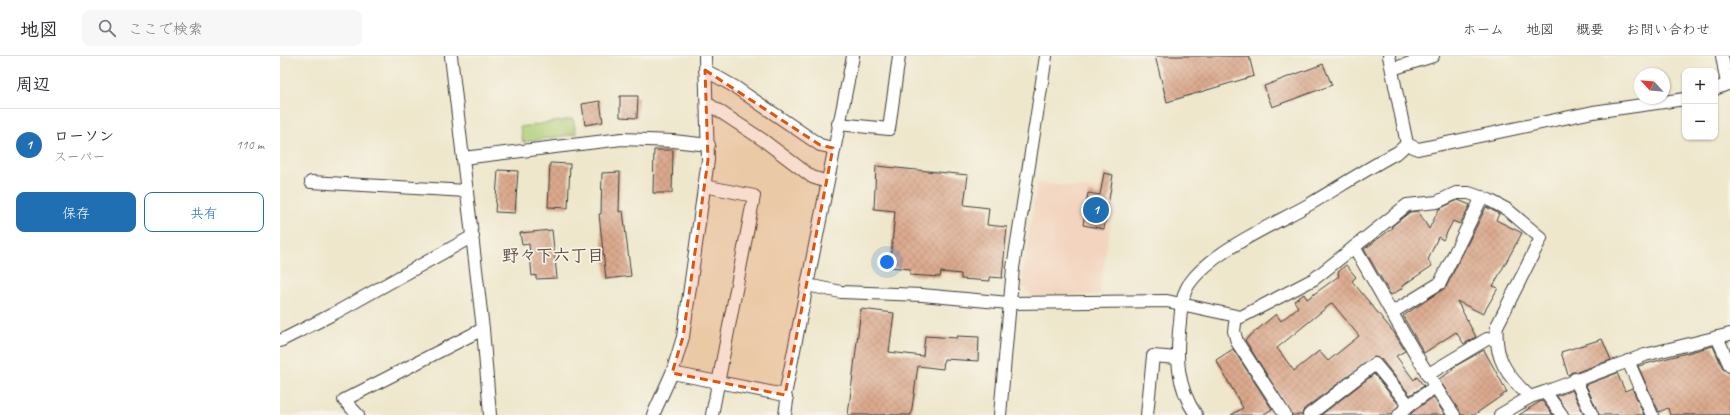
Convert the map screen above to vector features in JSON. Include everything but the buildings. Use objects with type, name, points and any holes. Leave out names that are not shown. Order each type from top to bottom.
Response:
[{"type":"street","points":[[450,56],[473,236],[490,415]]},
{"type":"street","points":[[653,415],[672,373],[683,337],[709,145],[705,56]]},
{"type":"street","points":[[785,415],[787,402],[785,395],[833,148],[853,56]]},
{"type":"street","points":[[838,124],[889,129],[899,56]]},
{"type":"street","points":[[1000,415],[1009,303],[1022,204],[1046,56]]},
{"type":"street","points":[[1389,56],[1407,144]]},
{"type":"street","points":[[1392,69],[1433,56]]},
{"type":"street","points":[[1718,88],[1729,84],[1722,56]]},
{"type":"street","points":[[705,70],[735,87],[820,145],[833,148]]},
{"type":"street","points":[[1407,144],[1418,149],[1593,112],[1682,99]]},
{"type":"street","points":[[707,103],[763,140],[812,176],[827,182]]},
{"type":"street","points":[[463,158],[622,139],[673,141],[709,145]]},
{"type":"street","points":[[1196,415],[1186,398],[1180,382],[1177,358],[1182,304],[1189,285],[1203,269],[1253,235],[1310,204],[1398,152],[1407,144]]},
{"type":"street","points":[[311,182],[467,191]]},
{"type":"street","points":[[704,186],[754,196],[712,415]]},
{"type":"street","points":[[807,285],[841,292],[922,295],[1009,303],[1167,301],[1236,317],[1242,317],[1314,279],[1407,205],[1437,202],[1456,193],[1469,193],[1482,197],[1508,210],[1541,238],[1497,326],[1496,339],[1499,355],[1506,373],[1530,397]]},
{"type":"street","points":[[1393,312],[1440,283],[1482,197]]},
{"type":"street","points":[[280,341],[335,313],[473,236]]},
{"type":"street","points":[[1354,247],[1393,312],[1427,375],[1454,415]]},
{"type":"street","points":[[1236,317],[1234,332],[1237,342],[1285,415]]},
{"type":"street","points":[[358,415],[344,400],[483,329]]},
{"type":"street","points":[[1500,415],[1530,397],[1628,361],[1682,345],[1730,334]]},
{"type":"street","points":[[1717,337],[1730,366]]},
{"type":"street","points":[[1427,375],[1487,339],[1496,339]]},
{"type":"street","points":[[1147,415],[1153,356],[1177,358]]},
{"type":"street","points":[[1628,361],[1652,415]]},
{"type":"street","points":[[1309,415],[1375,364],[1409,405]]},
{"type":"street","points":[[672,373],[785,395]]},
{"type":"street","points":[[1575,380],[1592,415]]},
{"type":"street","points":[[1399,415],[1409,405],[1435,387]]},
{"type":"street","points":[[1545,392],[1562,415]]},
{"type":"highlighted area","points":[[705,70],[820,145],[833,148],[785,395],[672,373],[683,337],[708,160]]},
{"type":"shaded area","points":[[1037,183],[1116,191],[1099,295],[1032,296],[1022,284]]},
{"type":"green space","points":[[573,119],[576,134],[523,142],[520,127]]},
{"type":"place","name":"ローソン","points":[[1096,210]]},
{"type":"district","name":"野々下六丁目","points":[[553,255]]}]
